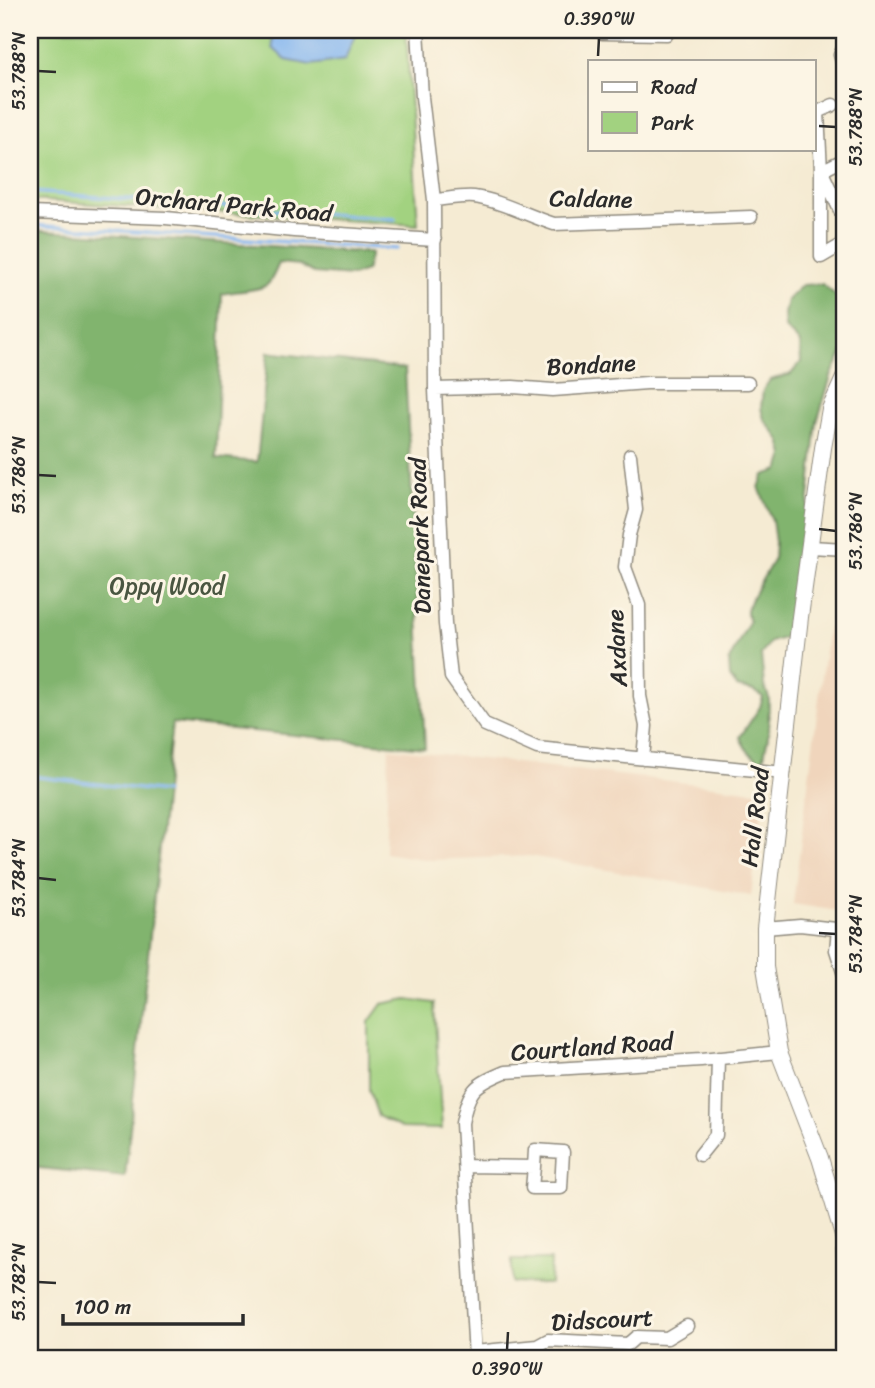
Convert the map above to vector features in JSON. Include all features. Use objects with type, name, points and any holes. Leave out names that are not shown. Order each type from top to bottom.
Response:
[{"type":"street","name":"Danepark Road","points":[[418,30],[422,97],[434,200],[435,389],[445,624],[451,677],[485,725],[537,748],[784,773]]},
{"type":"street","points":[[598,30],[602,33],[667,34]]},
{"type":"street","points":[[845,44],[840,55],[845,72]]},
{"type":"street","points":[[833,104],[818,112],[821,257],[845,243]]},
{"type":"street","points":[[821,171],[845,159]]},
{"type":"street","points":[[821,171],[845,221]]},
{"type":"street","name":"Caldane","points":[[434,200],[472,197],[496,202],[554,224],[751,217]]},
{"type":"street","name":"Orchard Park Road","points":[[30,213],[166,218],[294,231],[435,240]]},
{"type":"street","name":"Hall Road","points":[[845,376],[810,547],[765,928],[765,967],[779,1052],[820,1158],[844,1238],[845,1258]]},
{"type":"street","name":"Bondane","points":[[435,389],[513,387],[564,390],[647,383],[748,383]]},
{"type":"street","name":"Axdane","points":[[630,455],[636,510],[629,535],[625,567],[639,605],[640,696],[646,726],[643,759]]},
{"type":"street","points":[[810,547],[845,549]]},
{"type":"street","points":[[765,928],[800,925],[841,930],[836,950],[845,978]]},
{"type":"street","name":"Courtland Road","points":[[475,1355],[462,1123],[467,1097],[483,1082],[505,1072],[779,1052]]},
{"type":"street","points":[[700,1155],[716,1135],[718,1058]]},
{"type":"street","points":[[465,1166],[534,1167]]},
{"type":"street","name":"Didscourt","points":[[475,1355],[537,1346],[548,1340],[628,1344],[636,1337],[667,1338],[687,1326]]},
{"type":"shaded area","points":[[828,627],[845,632],[845,912],[793,904]]},
{"type":"shaded area","points":[[389,748],[764,792],[751,896],[530,856],[430,860],[385,853]]},
{"type":"green space","points":[[30,30],[406,30],[418,225],[30,200]]},
{"type":"green space","name":"Oppy Wood","points":[[30,230],[371,253],[366,271],[352,276],[314,273],[299,265],[279,263],[268,284],[222,294],[216,458],[257,462],[268,352],[405,369],[425,748],[172,723],[125,1177],[30,1167]]},
{"type":"green space","points":[[822,284],[845,303],[845,348],[831,376],[817,422],[805,534],[790,636],[770,642],[761,655],[764,685],[769,698],[768,737],[763,761],[749,752],[740,737],[760,707],[763,697],[754,691],[737,687],[730,677],[729,661],[749,622],[746,610],[774,559],[772,520],[759,487],[764,475],[779,470],[784,455],[780,440],[764,419],[761,408],[763,390],[770,380],[791,374],[801,362],[800,343],[785,328],[787,300],[802,285]]},
{"type":"green space","points":[[407,999],[434,1003],[442,1129],[401,1128],[378,1116],[369,1090],[369,1022],[382,1004]]},
{"type":"green space","points":[[512,1260],[551,1260],[550,1284],[512,1283]]},
{"type":"water","points":[[272,30],[357,30],[345,60],[311,65],[286,60],[273,48]]},
{"type":"waterway","points":[[30,192],[395,219]]},
{"type":"waterway","points":[[30,225],[397,249]]},
{"type":"waterway","points":[[30,776],[165,792]]}]
